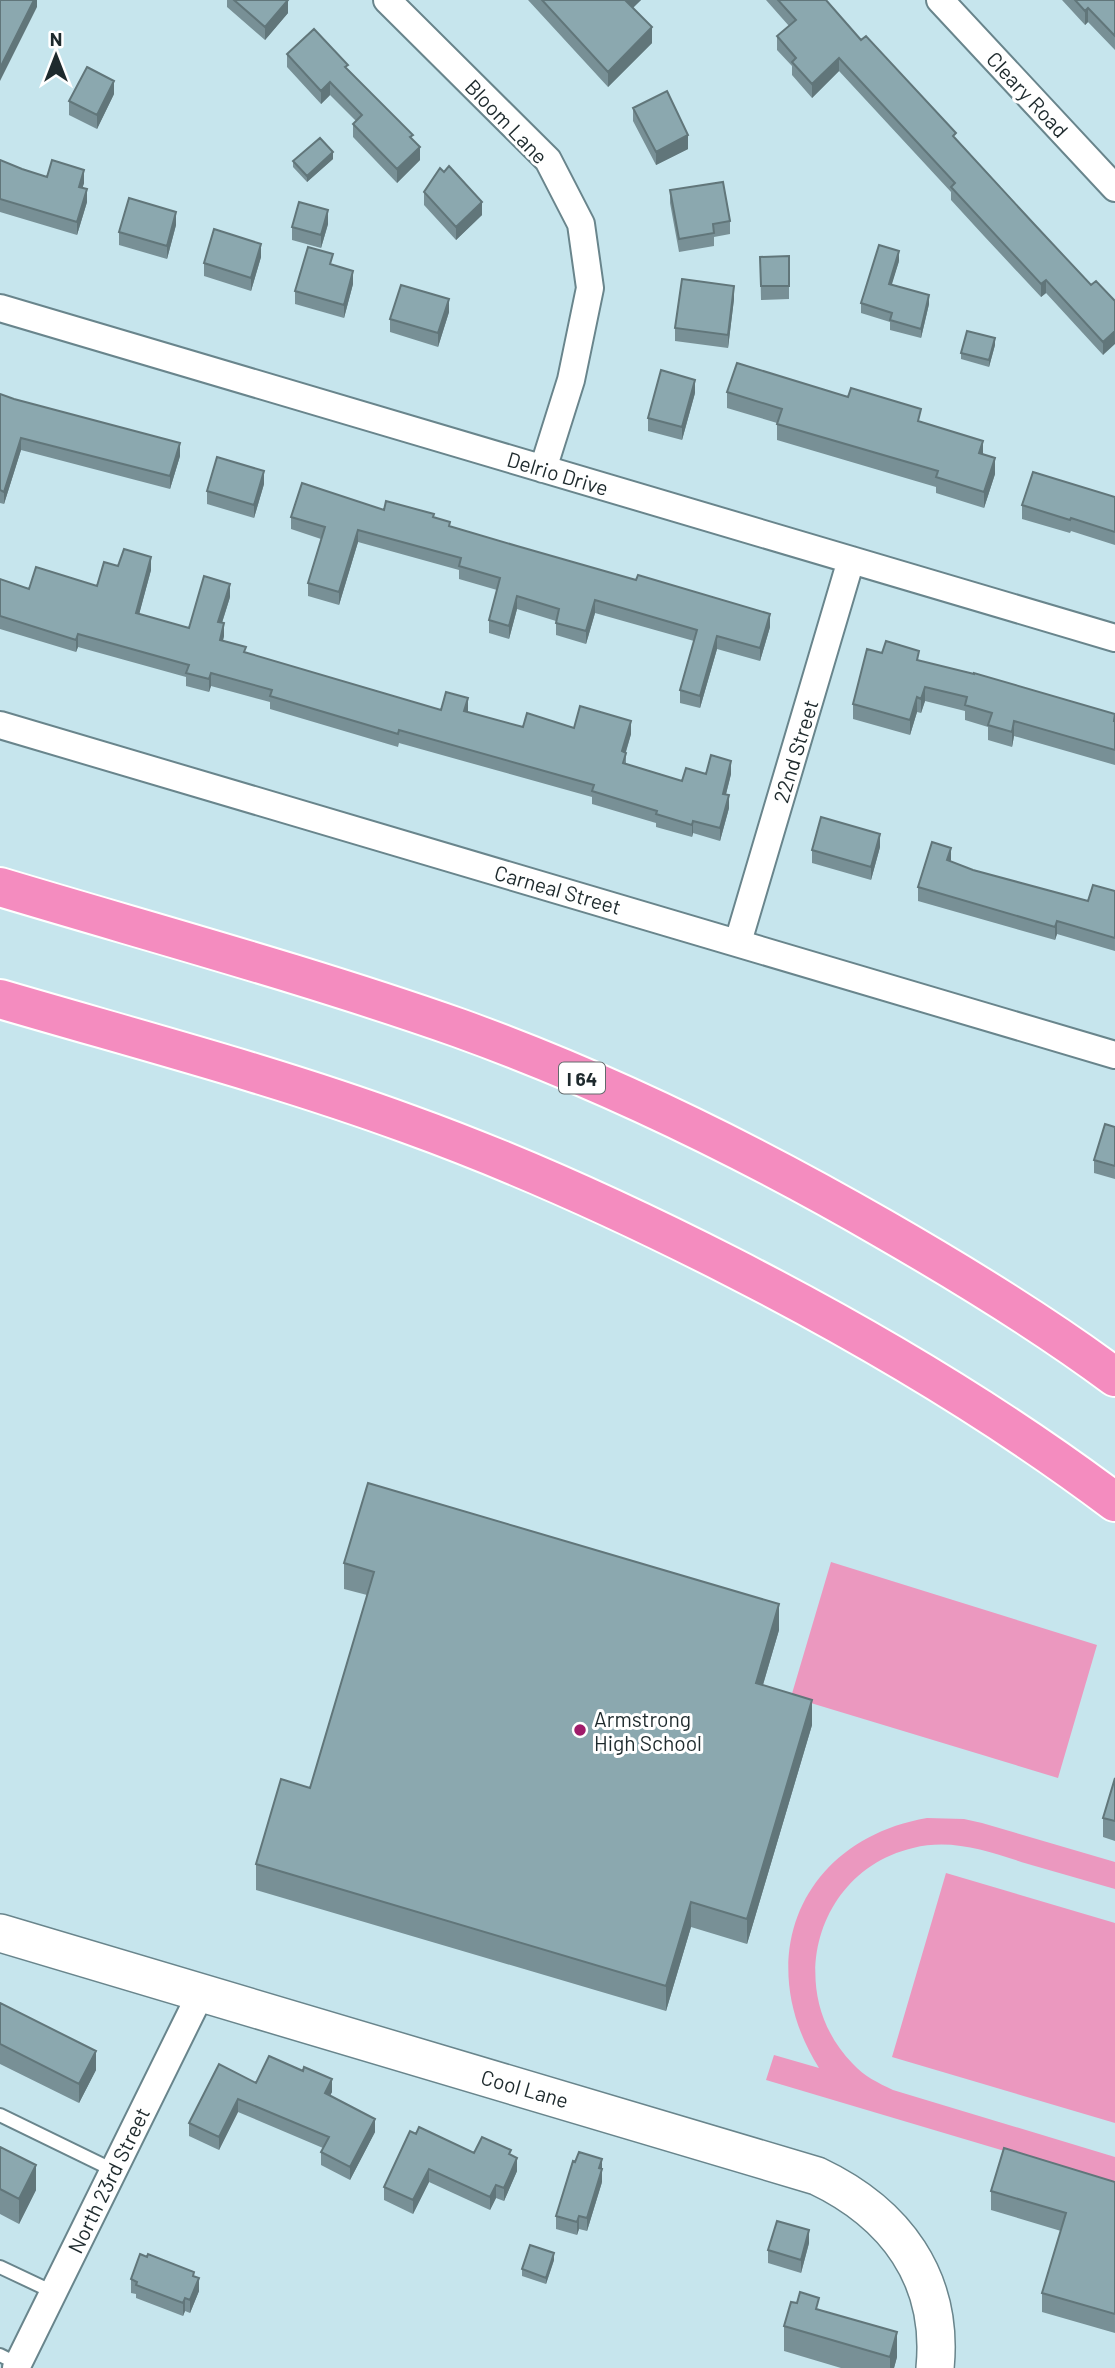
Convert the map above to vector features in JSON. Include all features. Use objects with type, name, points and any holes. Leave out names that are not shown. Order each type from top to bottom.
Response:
[{"type":"highway","name":"I 64","points":[[0,887],[337,988],[460,1029],[638,1101],[799,1180],[907,1242],[1008,1303],[1115,1377]]},
{"type":"highway","points":[[0,999],[292,1085],[418,1128],[546,1178],[667,1234],[827,1316],[1007,1424],[1115,1502]]},
{"type":"street","name":"Bloom Lane","points":[[387,0],[548,160],[581,224],[590,288],[571,380],[543,469]]},
{"type":"street","name":"Cleary Road","points":[[940,0],[1115,188]]},
{"type":"street","name":"Delrio Drive","points":[[0,307],[1115,638]]},
{"type":"street","name":"22nd Street","points":[[738,942],[852,560]]},
{"type":"street","name":"Carneal Street","points":[[0,725],[1115,1055]]},
{"type":"street","name":"Cool Lane","points":[[0,1933],[779,2163],[845,2189],[890,2225],[907,2247],[918,2268],[932,2306],[936,2329],[935,2368]]},
{"type":"street","name":"North 23rd Street","points":[[11,2362],[53,2292],[201,1993]]},
{"type":"lane","points":[[0,2115],[114,2170]]},
{"type":"lane","points":[[0,2267],[53,2292]]},
{"type":"shaded area","points":[[831,1562],[1097,1645],[1058,1778],[791,1697]]},
{"type":"shaded area","points":[[927,1818],[964,1819],[982,1823],[1115,1862],[1115,1889],[985,1851],[957,1846],[928,1845],[879,1861],[852,1881],[832,1908],[820,1938],[815,1971],[819,2004],[831,2035],[857,2068],[893,2090],[1115,2157],[1115,2184],[766,2080],[774,2055],[819,2068],[799,2027],[789,1986],[790,1947],[800,1911],[819,1878],[847,1851],[883,1831]]},
{"type":"shaded area","points":[[946,1873],[1115,1923],[1115,2123],[892,2057]]},
{"type":"building","points":[[0,0],[34,0],[0,68]]},
{"type":"building","points":[[234,0],[288,0],[265,27]]},
{"type":"building","points":[[542,0],[625,0],[652,27],[608,72]]},
{"type":"building","points":[[778,0],[826,0],[861,40],[866,36],[956,133],[953,136],[1091,285],[1096,281],[1115,301],[1115,331],[1103,342],[1046,280],[1041,284],[951,187],[955,183],[839,58],[812,84],[792,62],[796,58],[777,36],[796,20]]},
{"type":"building","points":[[1075,0],[1115,0],[1115,36],[1088,8],[1085,11]]},
{"type":"building","points":[[314,29],[348,65],[345,67],[413,135],[410,137],[420,147],[397,169],[353,124],[362,115],[330,82],[321,91],[287,54]]},
{"type":"building","points":[[87,67],[114,81],[97,115],[69,101]]},
{"type":"building","points":[[667,91],[688,135],[656,152],[633,108]]},
{"type":"building","points":[[320,138],[333,152],[307,176],[293,161]]},
{"type":"building","points":[[0,160],[47,177],[52,160],[84,170],[79,187],[87,189],[77,222],[0,199]]},
{"type":"building","points":[[449,166],[482,202],[456,227],[424,192],[440,168],[444,172]]},
{"type":"building","points":[[723,182],[730,221],[713,224],[714,233],[679,239],[670,190]]},
{"type":"building","points":[[129,198],[176,212],[167,246],[119,232]]},
{"type":"building","points":[[299,202],[328,210],[321,235],[292,227]]},
{"type":"building","points":[[214,229],[261,244],[251,278],[204,263]]},
{"type":"building","points":[[879,245],[899,251],[889,284],[929,295],[921,329],[890,320],[892,313],[861,303]]},
{"type":"building","points":[[308,247],[333,254],[330,264],[353,271],[344,305],[295,291]]},
{"type":"building","points":[[789,256],[789,286],[761,286],[760,257]]},
{"type":"building","points":[[682,279],[734,286],[728,335],[675,328]]},
{"type":"building","points":[[401,285],[449,299],[438,333],[390,319]]},
{"type":"building","points":[[967,331],[995,338],[989,360],[961,353]]},
{"type":"building","points":[[737,363],[848,397],[851,388],[921,409],[918,421],[983,441],[979,453],[995,458],[984,492],[936,477],[938,471],[777,424],[782,409],[727,392]]},
{"type":"building","points":[[661,370],[695,380],[682,427],[648,418]]},
{"type":"building","points":[[0,394],[180,443],[170,476],[21,438],[4,492],[0,490]]},
{"type":"building","points":[[217,457],[264,471],[254,505],[207,491]]},
{"type":"building","points":[[1033,472],[1115,497],[1115,532],[1022,505]]},
{"type":"building","points":[[302,483],[384,510],[386,501],[434,514],[433,517],[450,522],[449,526],[636,580],[638,575],[770,614],[760,648],[717,636],[700,696],[680,690],[697,630],[595,600],[586,631],[556,623],[559,609],[517,596],[509,626],[489,620],[500,578],[459,566],[461,558],[358,530],[339,592],[308,583],[325,527],[291,517]]},
{"type":"building","points":[[124,549],[151,557],[136,613],[189,628],[204,576],[230,584],[218,622],[224,623],[220,640],[246,647],[244,652],[441,710],[446,692],[468,698],[464,711],[523,727],[527,713],[574,728],[580,706],[631,721],[622,751],[626,753],[623,763],[682,781],[686,768],[706,774],[711,755],[731,761],[723,794],[729,795],[720,828],[693,821],[692,825],[656,814],[657,811],[592,791],[594,785],[399,730],[398,734],[270,696],[272,690],[211,673],[209,679],[186,673],[189,665],[78,634],[76,640],[0,616],[0,579],[29,589],[36,567],[97,586],[104,562],[118,566]]},
{"type":"building","points":[[886,641],[919,651],[917,660],[974,673],[1115,714],[1115,750],[1014,721],[1012,732],[988,725],[992,713],[965,705],[967,697],[925,687],[921,699],[917,697],[910,720],[853,704],[867,649],[882,653]]},
{"type":"building","points":[[821,817],[880,834],[871,867],[812,850]]},
{"type":"building","points":[[932,842],[951,848],[947,860],[973,870],[1088,901],[1093,885],[1115,891],[1115,938],[1057,921],[1055,927],[918,887]]},
{"type":"building","points":[[1105,1124],[1115,1127],[1115,1166],[1094,1160]]},
{"type":"building","points":[[368,1483],[779,1604],[756,1683],[812,1700],[747,1919],[691,1902],[666,1986],[256,1864],[281,1779],[310,1788],[374,1572],[344,1563]]},
{"type":"building","points":[[1115,1778],[1115,1821],[1103,1818]]},
{"type":"building","points":[[0,2003],[96,2051],[79,2084],[0,2044]]},
{"type":"building","points":[[269,2056],[303,2071],[304,2067],[332,2079],[325,2093],[375,2119],[350,2167],[321,2152],[329,2137],[238,2099],[219,2137],[189,2123],[219,2064],[256,2083]]},
{"type":"building","points":[[419,2127],[474,2153],[482,2137],[511,2150],[509,2154],[517,2158],[504,2188],[496,2185],[490,2197],[429,2169],[413,2200],[384,2187],[410,2131],[416,2134]]},
{"type":"building","points":[[0,2147],[36,2165],[19,2199],[0,2189]]},
{"type":"building","points":[[1004,2148],[1115,2182],[1115,2314],[1042,2293],[1066,2213],[991,2191]]},
{"type":"building","points":[[579,2152],[602,2159],[599,2168],[602,2169],[587,2218],[579,2216],[577,2222],[556,2216],[573,2161],[575,2162]]},
{"type":"building","points":[[777,2221],[809,2230],[801,2260],[768,2250]]},
{"type":"building","points":[[530,2245],[554,2253],[546,2278],[522,2269]]},
{"type":"building","points":[[140,2254],[147,2257],[148,2254],[194,2272],[193,2276],[199,2278],[190,2300],[185,2298],[183,2303],[136,2285],[137,2282],[131,2279]]},
{"type":"building","points":[[800,2292],[819,2298],[816,2309],[897,2332],[890,2357],[784,2326],[791,2302],[797,2303]]},
{"type":"place","name":"Armstrong High School","points":[[580,1730]]}]
